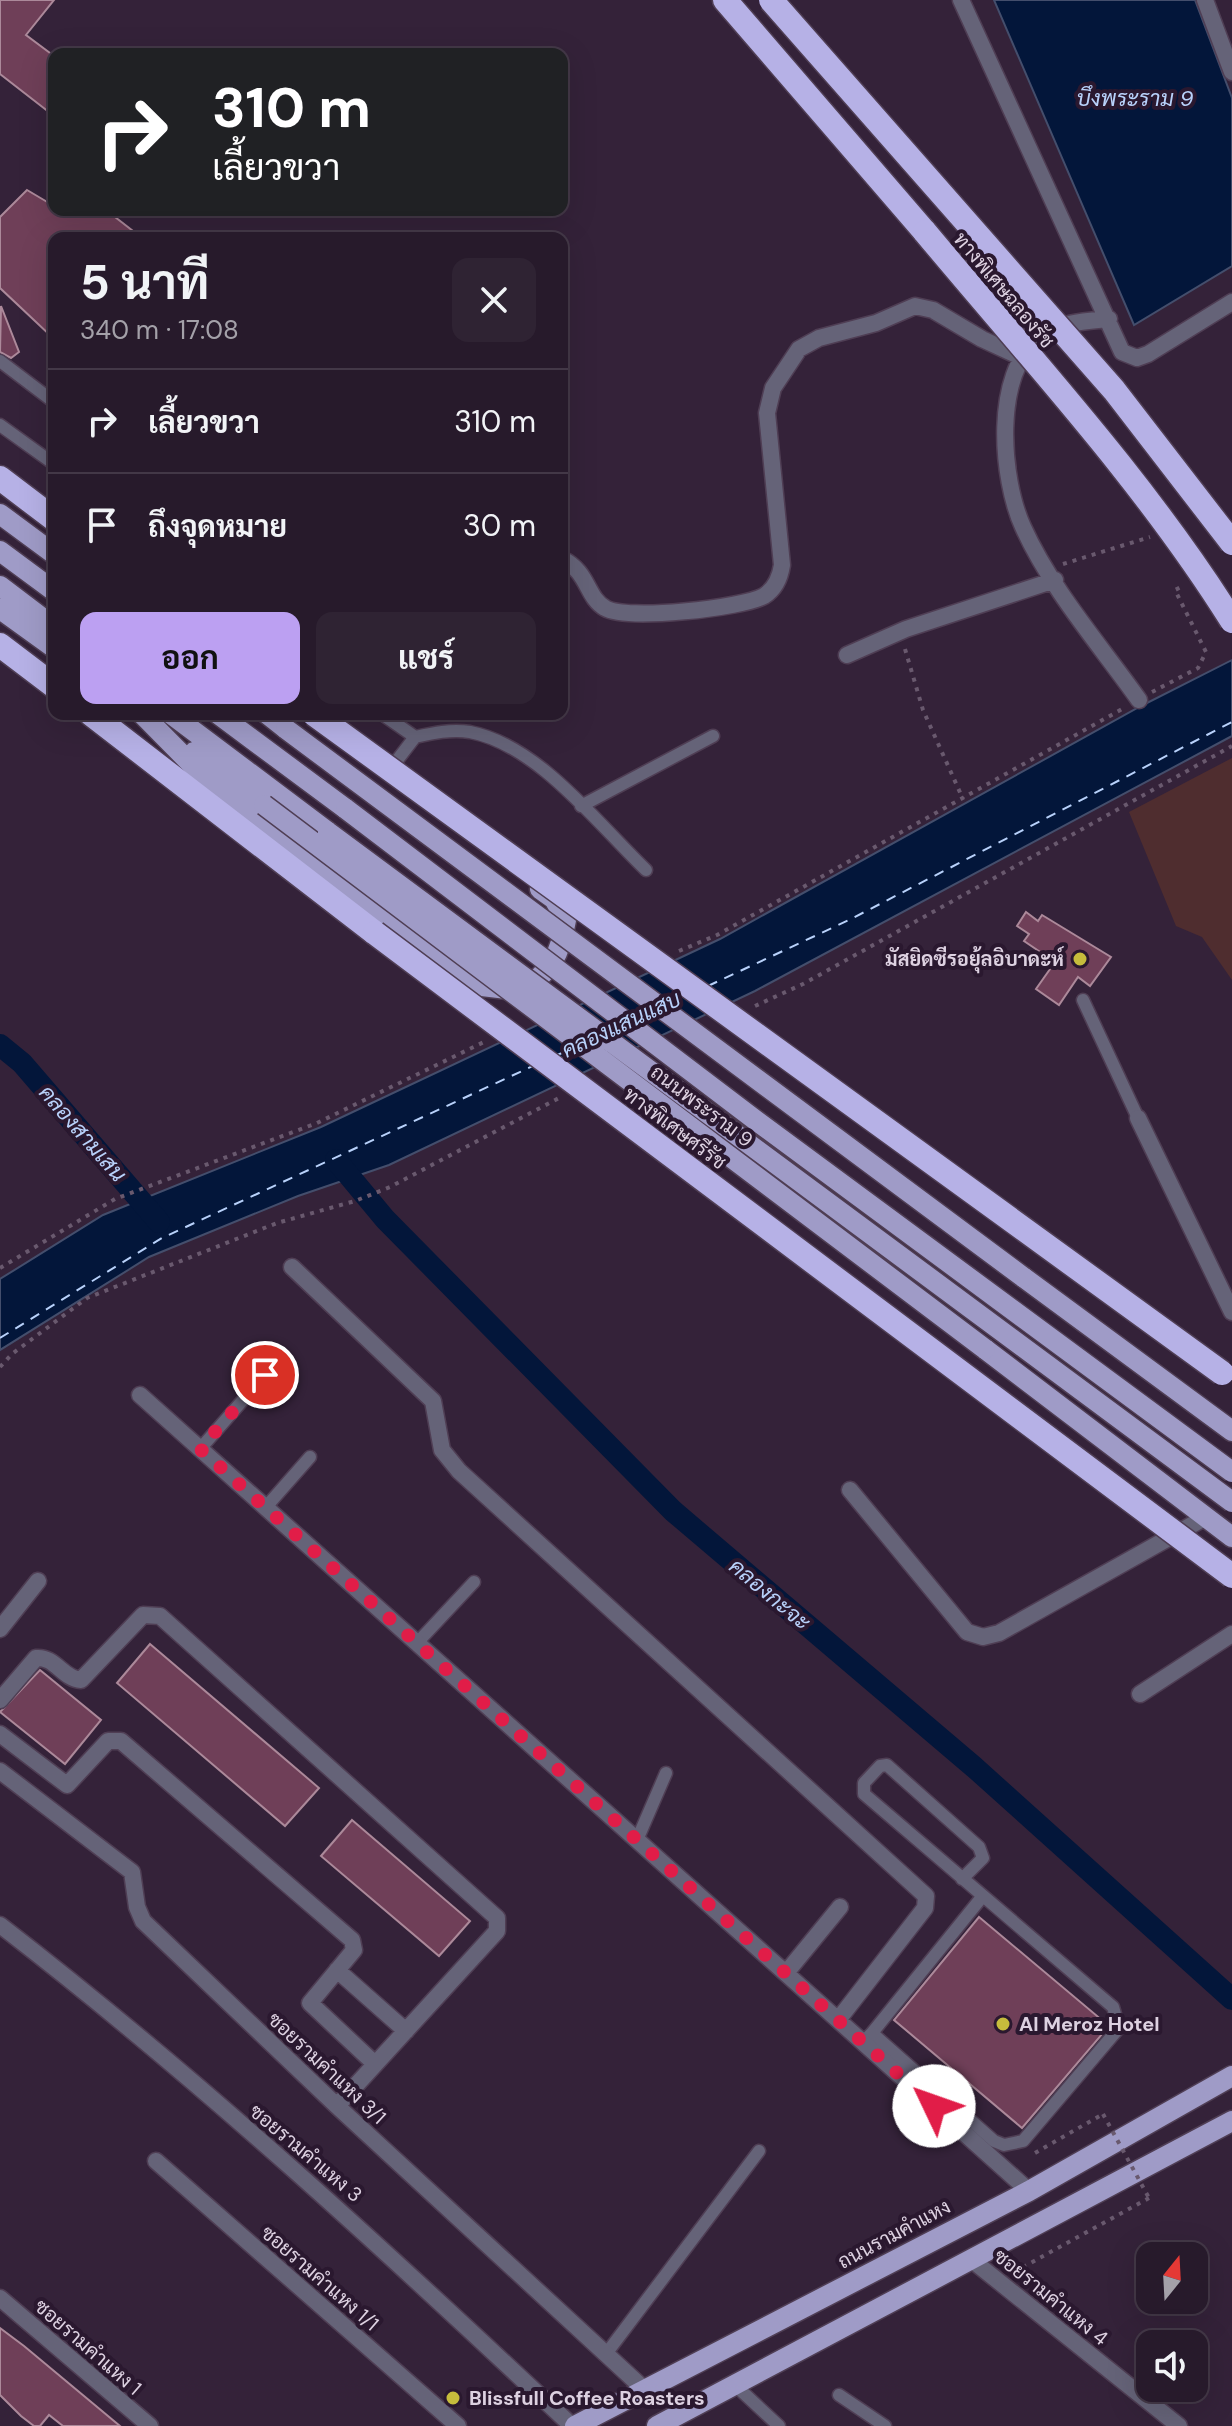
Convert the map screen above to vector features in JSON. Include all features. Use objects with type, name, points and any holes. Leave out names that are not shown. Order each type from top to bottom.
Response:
[{"type":"highway","name":"ทางพิเศษฉลองรัช","points":[[725,0],[1079,416],[1203,574],[1232,621]]},
{"type":"highway","name":"ทางพิเศษฉลองรัช","points":[[771,0],[1114,390],[1232,543]]},
{"type":"highway","points":[[0,478],[48,514]]},
{"type":"highway","points":[[0,645],[48,681]]},
{"type":"highway","name":"ทางพิเศษศรีรัช","points":[[99,720],[375,933],[1232,1576]]},
{"type":"highway","points":[[322,720],[1232,1380]]},
{"type":"main road","points":[[0,514],[48,550]]},
{"type":"main road","points":[[0,551],[48,587]]},
{"type":"main road","points":[[0,586],[48,622]]},
{"type":"main road","points":[[0,609],[48,644]]},
{"type":"main road","points":[[148,720],[216,789],[482,986],[522,991],[544,975],[561,947],[566,920],[554,899],[314,720]]},
{"type":"main road","name":"ถนนพระราม 9","points":[[150,720],[1232,1537]]},
{"type":"main road","name":"ถนนพระราม 9","points":[[179,720],[1232,1502]]},
{"type":"main road","name":"ถนนพระราม 9","points":[[226,720],[754,1119],[1232,1472]]},
{"type":"main road","points":[[275,720],[1232,1431]]},
{"type":"main road","name":"ถนนรามคำแหง","points":[[573,2426],[1029,2191],[1226,2078]]},
{"type":"main road","points":[[657,2426],[684,2420],[735,2385],[1232,2121]]},
{"type":"main road","points":[[953,2231],[972,2260]]},
{"type":"street","points":[[961,0],[1122,352],[1137,358],[1232,302]]},
{"type":"street","points":[[1205,0],[1232,72]]},
{"type":"street","points":[[568,563],[589,582],[594,597],[606,609],[638,614],[735,603],[764,595],[780,578],[782,565],[767,413],[773,388],[799,349],[819,338],[876,323],[915,306],[933,310],[982,339],[1023,358]]},
{"type":"street","points":[[1109,319],[1073,322],[1052,329],[1036,339],[1023,358],[1008,403],[1006,457],[1015,504],[1024,529],[1139,700]]},
{"type":"street","points":[[847,655],[1052,574]]},
{"type":"street","points":[[1138,1118],[1232,1312]]},
{"type":"street","points":[[292,1267],[433,1401],[442,1450],[459,1471],[926,1896],[925,1908],[838,2020]]},
{"type":"street","points":[[140,1395],[838,2020],[867,2038],[1029,2191]]},
{"type":"street","points":[[850,1490],[967,1632],[983,1637],[999,1633],[1206,1517]]},
{"type":"street","points":[[0,1629],[38,1581]]},
{"type":"street","points":[[0,1700],[36,1658],[46,1658],[74,1680],[81,1680],[143,1615],[160,1616],[497,1918],[500,1924],[497,1931],[337,2106]]},
{"type":"street","points":[[1140,1694],[1232,1634]]},
{"type":"street","points":[[0,1734],[67,1785],[108,1741],[121,1741],[352,1940],[354,1950],[310,2003],[375,2064]]},
{"type":"street","name":"ซอยรามคำแหง 3/1","points":[[0,1771],[132,1872],[137,1907],[143,1921],[337,2106],[645,2390]]},
{"type":"street","points":[[786,1973],[840,1907]]},
{"type":"street","name":"ซอยรามคำแหง 3","points":[[0,1925],[66,1976],[345,2212],[573,2426]]},
{"type":"street","points":[[337,1970],[406,2031]]},
{"type":"street","name":"ซอยรามคำแหง 1/1","points":[[156,2161],[458,2426]]},
{"type":"street","name":"ซอยรามคำแหง 4","points":[[972,2260],[1179,2426]]},
{"type":"street","name":"ซอยรามคำแหง 1","points":[[0,2298],[150,2426]]},
{"type":"lane","points":[[0,361],[48,397]]},
{"type":"lane","points":[[0,425],[48,460]]},
{"type":"lane","points":[[391,720],[415,737]]},
{"type":"lane","points":[[388,772],[415,737],[443,731],[470,732],[528,755],[646,870]]},
{"type":"lane","points":[[581,806],[713,736]]},
{"type":"lane","points":[[1083,1000],[1138,1118]]},
{"type":"lane","points":[[200,1449],[265,1375]]},
{"type":"lane","points":[[266,1507],[310,1457]]},
{"type":"lane","points":[[417,1643],[474,1582]]},
{"type":"lane","points":[[962,1879],[983,1858],[979,1847],[887,1765],[880,1766],[864,1783],[864,1794],[982,1897],[1113,2007],[1119,2028],[1098,2058],[1023,2141],[1004,2145],[994,2141],[867,2038],[982,1897]]},
{"type":"lane","points":[[637,1840],[666,1773]]},
{"type":"lane","points":[[606,2354],[759,2151]]},
{"type":"lane","points":[[735,2385],[779,2426]]},
{"type":"lane","points":[[839,2395],[885,2426]]},
{"type":"path","points":[[1052,574],[1158,534]]},
{"type":"path","points":[[900,632],[923,710],[963,799]]},
{"type":"path","points":[[669,956],[717,935],[1198,668]]},
{"type":"path","points":[[746,1010],[803,984],[1232,746]]},
{"type":"path","points":[[0,1268],[115,1199],[317,1123],[490,1039]]},
{"type":"path","points":[[0,1367],[12,1354],[87,1298],[277,1223],[355,1201],[390,1187],[564,1096]]},
{"type":"path","points":[[998,2281],[1149,2198],[1103,2114],[1005,2169]]},
{"type":"shaded area","points":[[1232,758],[1232,980],[1202,937],[1176,926],[1129,812]]},
{"type":"water","name":"บึงพระราม 9","points":[[994,0],[1195,0],[1232,98],[1232,266],[1134,325]]},
{"type":"water","name":"คลองแสนแสบ","points":[[1232,660],[1232,736],[755,991],[389,1165],[298,1196],[149,1257],[0,1350],[0,1279],[103,1215],[321,1127],[720,939],[1141,706]]},
{"type":"building","points":[[0,0],[54,0],[26,35],[48,52],[48,111],[0,74]]},
{"type":"building","points":[[27,190],[48,202],[48,216],[114,216],[134,232],[48,232],[48,333],[0,288],[0,217]]},
{"type":"building","points":[[1,306],[19,352],[11,358],[0,352]]},
{"type":"building","name":"มัสยิดซีรอยุ้ลอิบาดะห์","points":[[1026,912],[1038,921],[1042,915],[1111,957],[1090,986],[1078,977],[1059,1005],[1036,989],[1055,962],[1024,941],[1029,934],[1017,926]]},
{"type":"building","points":[[150,1644],[319,1788],[285,1826],[117,1683]]},
{"type":"building","points":[[40,1670],[101,1720],[65,1764],[0,1712]]},
{"type":"building","points":[[352,1820],[470,1921],[439,1956],[321,1856]]},
{"type":"building","name":"Al Meroz Hotel","points":[[979,1917],[1109,2026],[1022,2128],[894,2020]]},
{"type":"building","points":[[0,2328],[120,2426],[63,2426],[49,2415],[40,2426],[34,2426],[21,2416],[0,2395]]},
{"type":"waterway","name":"คลองสามเสน","points":[[0,1045],[22,1063],[159,1222]]},
{"type":"waterway","name":"คลองกะจะ","points":[[336,1160],[385,1219],[673,1511],[974,1767],[1232,1999]]},
{"type":"ferry route","points":[[708,986],[849,920],[1232,722]]},
{"type":"ferry route","points":[[671,1002],[684,997]]},
{"type":"ferry route","points":[[635,1019],[651,1012]]},
{"type":"ferry route","points":[[555,1056],[571,1049]]},
{"type":"ferry route","points":[[0,1338],[162,1238],[535,1065]]},
{"type":"place","name":"มัสยิดซีรอยุ้ลอิบาดะห์","points":[[1080,959]]},
{"type":"place","name":"Al Meroz Hotel","points":[[1003,2024]]},
{"type":"place","name":"Blissfull Coffee Roasters","points":[[453,2398]]},
{"type":"route","points":[[265,1375],[200,1449],[934,2106]]}]
